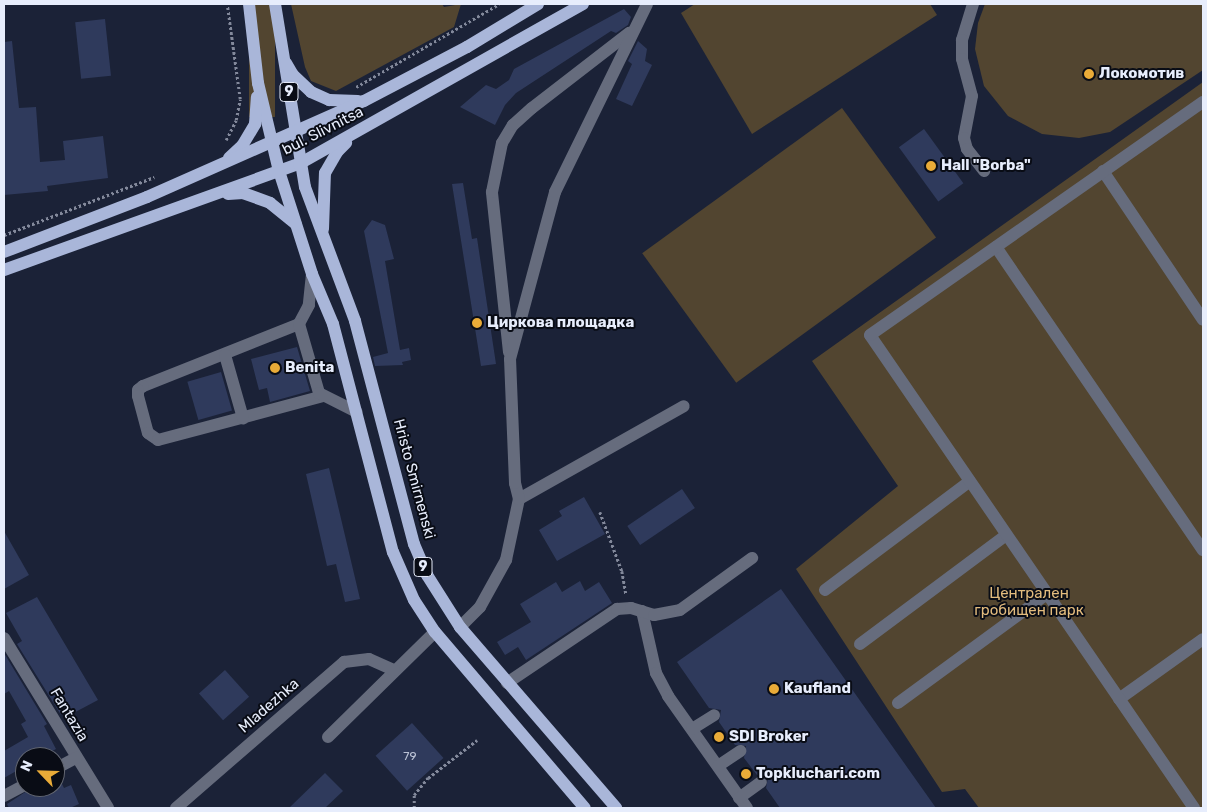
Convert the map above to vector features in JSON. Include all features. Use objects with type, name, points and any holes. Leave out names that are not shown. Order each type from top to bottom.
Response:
[{"type":"main road","name":"9","points":[[249,4],[258,84],[278,171],[312,274],[333,324],[358,412],[393,552],[414,600],[435,632],[585,808]]},
{"type":"main road","name":"9","points":[[275,4],[280,52],[298,131]]},
{"type":"main road","name":"bul. Slivnitsa","points":[[4,252],[224,164],[364,101],[467,47],[538,4]]},
{"type":"main road","name":"bul. Slivnitsa","points":[[4,270],[299,164],[359,132],[583,4]]},
{"type":"main road","points":[[280,52],[293,75],[311,92],[329,100],[364,101]]},
{"type":"main road","points":[[224,164],[242,146],[255,124],[258,84]]},
{"type":"main road","name":"Hristo Smirnenski","points":[[298,131],[299,164],[324,244],[355,321],[414,544],[427,575],[460,627],[616,808]]},
{"type":"main road","points":[[324,244],[322,202],[325,174],[337,152],[359,132]]},
{"type":"main road","points":[[216,195],[243,193],[270,204],[296,224]]},
{"type":"street","points":[[510,359],[555,192],[647,4]]},
{"type":"street","points":[[973,4],[962,40],[962,59],[972,96],[964,138],[967,149],[984,172]]},
{"type":"street","points":[[460,627],[480,607],[506,560],[519,499],[515,483],[510,359],[492,192],[502,143],[513,125],[532,108],[635,28]]},
{"type":"street","points":[[1194,808],[870,335],[1203,102]]},
{"type":"street","points":[[1103,171],[1203,320]]},
{"type":"street","points":[[996,247],[1203,550]]},
{"type":"street","points":[[312,274],[309,305],[299,324],[138,390],[148,433],[158,440],[323,396],[358,412]]},
{"type":"street","points":[[299,324],[323,396]]},
{"type":"street","points":[[225,355],[243,418]]},
{"type":"street","points":[[519,499],[684,406]]},
{"type":"street","points":[[825,590],[970,481]]},
{"type":"street","points":[[860,644],[1006,535]]},
{"type":"street","points":[[507,682],[616,609],[625,608],[654,615],[680,610],[752,558]]},
{"type":"street","points":[[898,704],[1047,594]]},
{"type":"street","points":[[642,611],[656,674],[743,803],[761,782]]},
{"type":"street","points":[[328,737],[394,670],[435,632]]},
{"type":"street","name":"Fantazia","points":[[4,638],[108,808]]},
{"type":"street","points":[[1119,698],[1203,639]]},
{"type":"street","name":"Mladezhka","points":[[176,808],[344,662],[369,659],[394,670]]},
{"type":"street","points":[[692,729],[714,715]]},
{"type":"street","points":[[718,766],[740,751]]},
{"type":"street","points":[[65,764],[76,758]]},
{"type":"path","points":[[226,140],[236,120],[240,98],[227,4]]},
{"type":"path","points":[[600,512],[627,589],[625,608]]},
{"type":"path","points":[[414,808],[414,795],[428,778],[477,740]]},
{"type":"green space","points":[[249,4],[275,4],[275,117],[249,117]]},
{"type":"green space","points":[[291,4],[442,4],[444,7],[461,4],[454,27],[336,91],[311,81],[305,67]]},
{"type":"green space","points":[[695,4],[930,4],[937,15],[752,134],[681,13]]},
{"type":"green space","name":"Локомотив","points":[[985,4],[1203,4],[1203,70],[1110,132],[1079,138],[1042,134],[1008,116],[984,86],[975,49],[978,23]]},
{"type":"green space","name":"Централен гробищен парк","points":[[1203,82],[1203,808],[979,808],[965,789],[942,792],[796,569],[898,486],[812,361]]},
{"type":"green space","points":[[842,108],[936,237],[736,383],[642,253]]},
{"type":"building","points":[[624,9],[631,17],[628,25],[616,33],[611,31],[516,93],[505,105],[495,125],[460,107],[486,85],[496,89],[509,80],[514,69]]},
{"type":"building","points":[[105,19],[111,76],[81,79],[75,22]]},
{"type":"building","points":[[12,41],[19,108],[36,107],[40,162],[65,160],[63,141],[103,136],[108,178],[47,186],[48,191],[4,195],[4,42]]},
{"type":"building","points":[[638,41],[647,49],[645,61],[652,65],[632,106],[616,99],[632,64],[628,61]]},
{"type":"building","name":"Hall \"Borba\"","points":[[924,129],[963,183],[938,201],[899,147]]},
{"type":"building","points":[[463,183],[472,239],[477,238],[496,364],[481,366],[452,184]]},
{"type":"building","points":[[372,220],[385,225],[394,259],[385,261],[400,350],[409,348],[411,360],[402,362],[403,365],[375,366],[373,357],[388,353],[364,231]]},
{"type":"building","name":"Benita","points":[[297,347],[310,391],[270,402],[267,388],[259,390],[251,359]]},
{"type":"building","points":[[221,372],[232,410],[198,420],[187,382]]},
{"type":"building","points":[[329,468],[360,599],[345,602],[336,564],[327,566],[306,474]]},
{"type":"building","points":[[682,489],[695,508],[640,545],[627,526]]},
{"type":"building","points":[[584,497],[605,534],[557,561],[539,530],[562,516],[559,511]]},
{"type":"building","points":[[4,531],[29,575],[4,589]]},
{"type":"building","points":[[580,581],[585,591],[599,582],[612,603],[526,660],[518,647],[505,655],[497,642],[531,622],[520,604],[556,582],[562,592]]},
{"type":"building","name":"Kaufland","points":[[781,589],[936,808],[780,808],[766,788],[768,778],[757,775],[744,758],[746,746],[735,745],[719,722],[721,710],[709,708],[677,662]]},
{"type":"building","points":[[37,597],[98,700],[66,717],[64,713],[61,715],[17,644],[22,641],[6,613]]},
{"type":"building","points":[[4,653],[47,724],[44,726],[55,747],[15,747],[15,772],[4,778],[4,751],[28,737],[21,724],[26,721],[9,691],[4,694]]},
{"type":"building","points":[[225,670],[249,697],[223,720],[199,693]]},
{"type":"building","points":[[412,723],[443,758],[407,791],[376,756]]},
{"type":"building","points":[[325,773],[343,791],[325,808],[289,808]]},
{"type":"building","points":[[71,785],[79,804],[70,808],[9,808],[7,804],[18,797],[65,797],[65,788]]},
{"type":"place","name":"Локомотив","points":[[1089,74]]},
{"type":"place","name":"Hall \"Borba\"","points":[[931,166]]},
{"type":"place","name":"Циркова площадка","points":[[477,323]]},
{"type":"place","name":"Benita","points":[[275,368]]},
{"type":"place","name":"Kaufland","points":[[774,689]]},
{"type":"place","name":"SDI Broker","points":[[719,737]]},
{"type":"place","name":"Topkluchari.com","points":[[746,774]]}]
